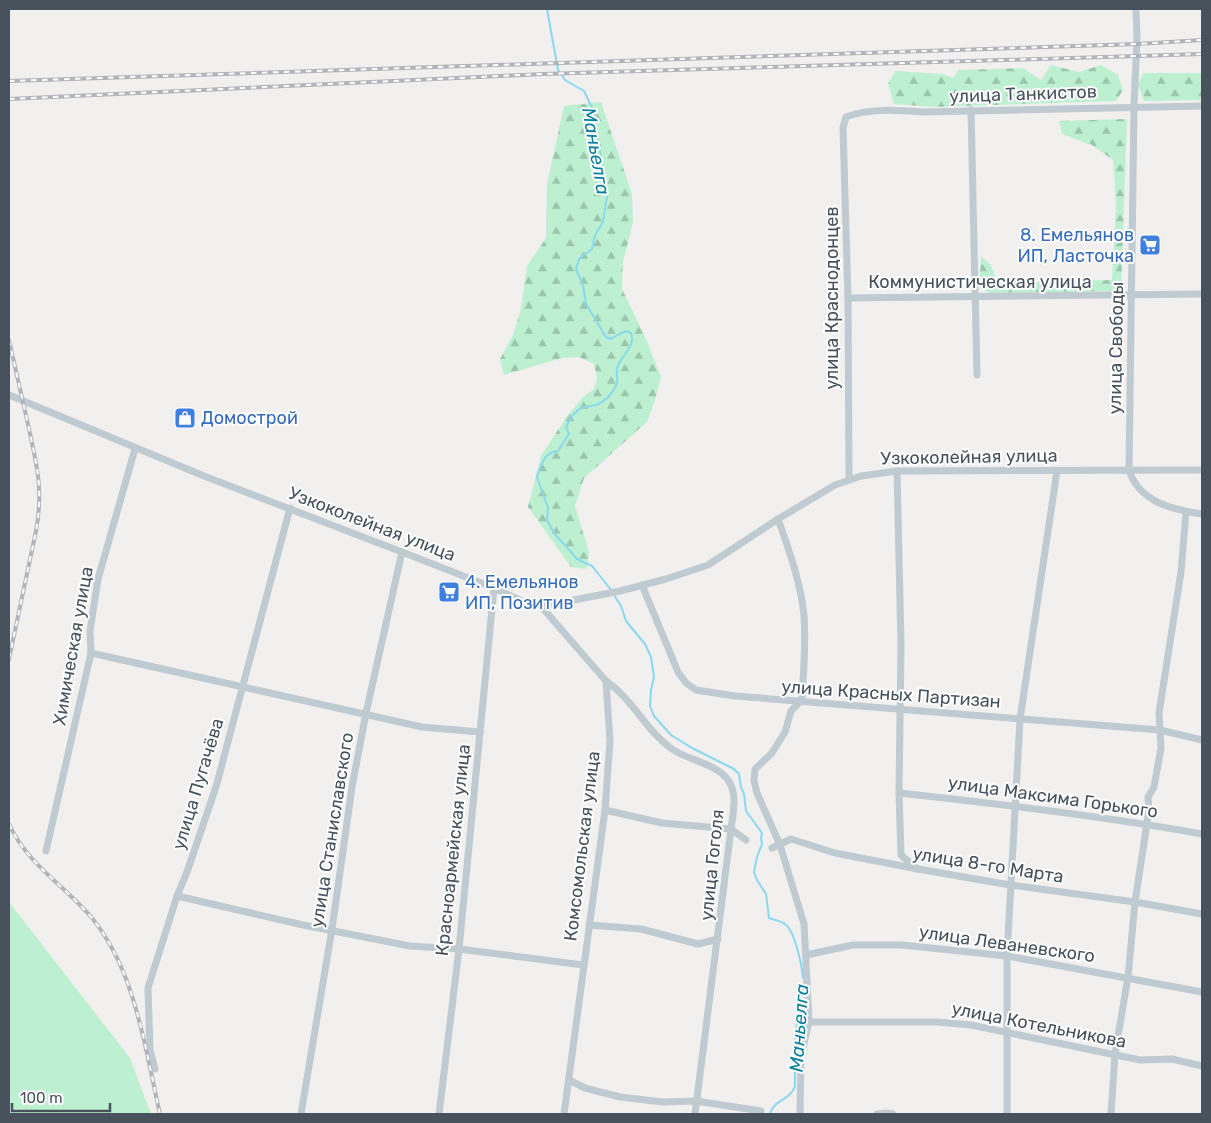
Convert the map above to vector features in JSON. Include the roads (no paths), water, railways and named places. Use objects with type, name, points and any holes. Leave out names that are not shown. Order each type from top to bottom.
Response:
[{"type":"street","name":"улица Свободы","points":[[1130,470],[1136,9]]},
{"type":"street","name":"улица Танкистов","points":[[846,117],[854,114],[892,111],[1202,106]]},
{"type":"street","points":[[971,110],[976,375]]},
{"type":"street","name":"улица Краснодонцев","points":[[846,117],[843,128],[848,298],[849,479]]},
{"type":"street","name":"Коммунистическая улица","points":[[848,298],[1202,294]]},
{"type":"street","name":"Узкоколейная улица","points":[[9,395],[135,449],[494,588],[522,601],[540,605],[620,591],[708,566],[778,519],[835,485],[849,479],[874,473],[1202,470]]},
{"type":"street","name":"Химическая улица","points":[[46,851],[91,653],[90,631],[98,579],[135,449]]},
{"type":"street","points":[[1130,470],[1132,478],[1138,487],[1150,498],[1165,506],[1202,514]]},
{"type":"street","points":[[1007,1114],[1007,956],[1020,719],[1057,471]]},
{"type":"street","points":[[897,472],[901,646],[899,793],[901,855],[918,869]]},
{"type":"street","name":"улица Пугачёва","points":[[155,1069],[150,1050],[148,988],[177,896],[216,787],[290,508]]},
{"type":"street","points":[[1111,1114],[1115,1054],[1128,977],[1135,902],[1149,810],[1148,798],[1154,787],[1161,748],[1159,713],[1181,572],[1186,512]]},
{"type":"street","points":[[778,519],[793,562],[804,614],[806,651],[800,702],[791,711],[785,732],[772,753],[755,769],[754,781],[757,793],[780,845],[804,924],[809,1022],[801,1056],[800,1114]]},
{"type":"street","name":"улица Станиславского","points":[[301,1114],[332,929],[352,787],[366,713],[402,552]]},
{"type":"street","name":"улица Красных Партизан","points":[[642,585],[678,672],[686,683],[696,690],[800,702],[900,708],[1160,730],[1202,740]]},
{"type":"street","name":"Красноармейская улица","points":[[439,1114],[459,950],[494,588]]},
{"type":"street","points":[[540,605],[606,681]]},
{"type":"street","points":[[91,653],[422,726],[480,732]]},
{"type":"street","name":"Комсомольская улица","points":[[564,1114],[605,810],[610,740],[606,681]]},
{"type":"street","name":"улица Гоголя","points":[[606,681],[619,690],[651,731],[673,750],[708,765],[728,779],[733,790],[734,803],[731,829],[695,1114]]},
{"type":"street","name":"улица Максима Горького","points":[[899,793],[1016,805],[1202,834]]},
{"type":"street","points":[[605,810],[662,823],[731,829],[746,840]]},
{"type":"street","name":"улица 8-го Марта","points":[[772,848],[791,839],[835,853],[918,869],[1202,914]]},
{"type":"street","points":[[177,896],[303,925],[332,929],[410,946],[583,965]]},
{"type":"street","points":[[589,925],[641,930],[698,944],[718,939]]},
{"type":"street","name":"улица Леваневского","points":[[806,955],[853,945],[902,945],[1007,956],[1202,992]]},
{"type":"street","name":"улица Котельникова","points":[[809,1022],[937,1022],[971,1025],[1140,1060],[1172,1059],[1202,1066]]},
{"type":"street","points":[[569,1080],[585,1088],[620,1097],[663,1102],[696,1102],[761,1111]]},
{"type":"street","points":[[877,1114],[893,1114]]},
{"type":"waterway","name":"Маньелга","points":[[547,9],[558,70],[565,80],[584,91],[594,112],[607,197],[603,222],[595,235],[592,249],[579,259],[576,269],[583,285],[586,304],[606,337],[610,339],[626,331],[631,333],[632,338],[630,347],[617,368],[617,383],[612,392],[600,403],[581,408],[576,412],[566,427],[569,434],[558,451],[546,457],[537,477],[548,508],[547,520],[554,533],[577,559],[592,566],[612,591]]},
{"type":"waterway","name":"Маньелга","points":[[614,595],[621,606],[626,621],[645,644],[651,657],[654,677],[650,706],[654,716],[671,735],[734,769],[739,774],[746,811],[762,833],[762,844],[754,872],[766,894],[769,918],[785,924],[792,934],[800,957],[803,978]]},
{"type":"waterway","name":"Маньелга","points":[[770,1114],[775,1105],[790,1095],[795,1086],[795,1037],[804,982]]},
{"type":"railway","points":[[9,81],[1137,44],[1202,40]]},
{"type":"railway","points":[[9,99],[543,74],[1202,54]]},
{"type":"railway","points":[[9,340],[36,462],[39,488],[36,531],[9,659]]},
{"type":"railway","points":[[9,824],[36,863],[92,918],[107,939],[119,962],[137,1012],[160,1114]]},
{"type":"place","name":"8. Емельянов ИП, Ласточка","points":[[1150,245]]},
{"type":"place","name":"Домострой","points":[[185,418]]},
{"type":"place","name":"4. Емельянов ИП, Позитив","points":[[449,592]]}]
